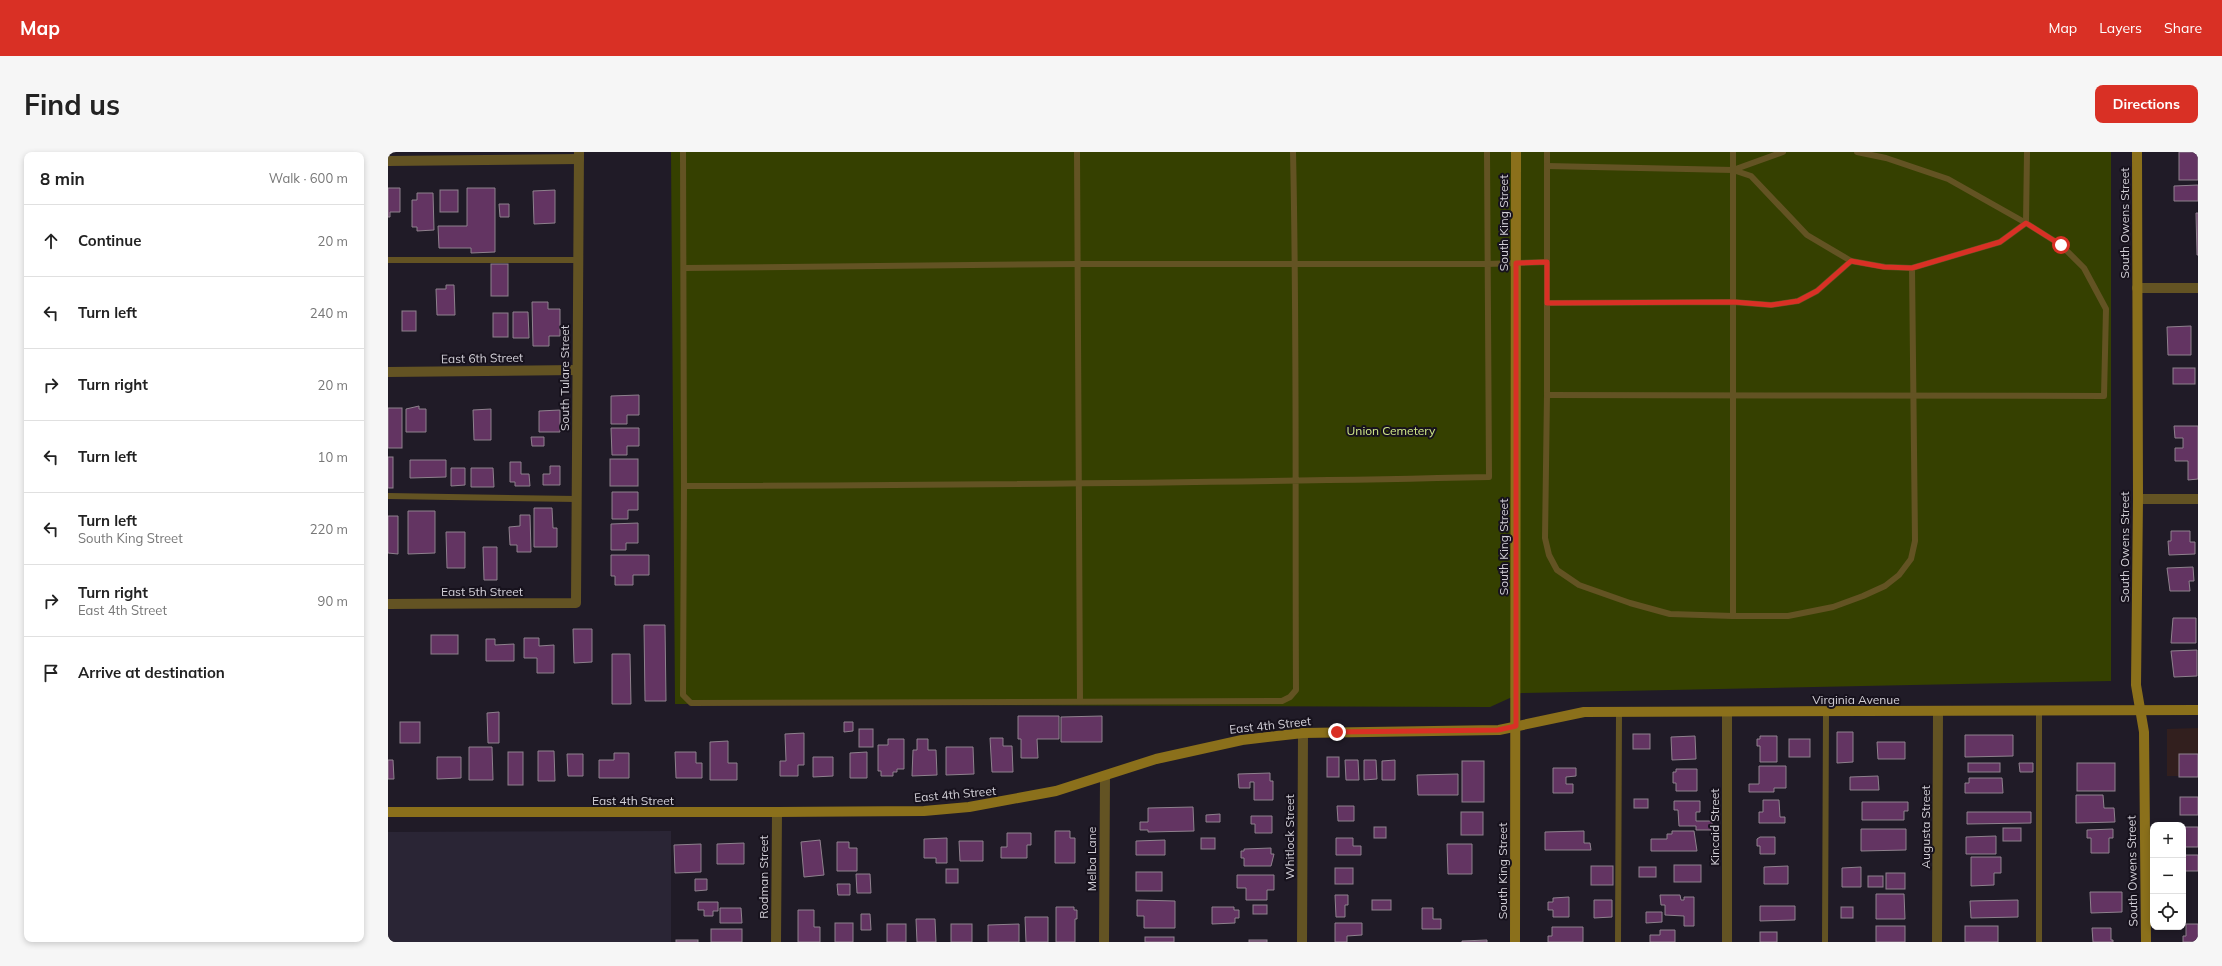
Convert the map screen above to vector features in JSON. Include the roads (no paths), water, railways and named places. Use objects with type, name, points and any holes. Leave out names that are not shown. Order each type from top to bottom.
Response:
[{"type":"street","name":"South King Street","points":[[1515,942],[1516,152]]},
{"type":"street","name":"South Owens Street","points":[[2137,152],[2138,499],[2136,685],[2144,732],[2146,942]]},
{"type":"street","points":[[388,161],[579,156]]},
{"type":"street","name":"South Tulare Street","points":[[576,603],[579,156]]},
{"type":"street","points":[[2137,288],[2198,288]]},
{"type":"street","name":"East 6th Street","points":[[388,372],[577,370]]},
{"type":"street","points":[[2138,499],[2198,499]]},
{"type":"street","name":"East 5th Street","points":[[388,604],[576,603]]},
{"type":"street","name":"Virginia Avenue","points":[[1516,726],[1584,712],[1727,713],[2198,710]]},
{"type":"street","name":"Augusta Street","points":[[1937,942],[1938,712]]},
{"type":"street","name":"Kincaid Street","points":[[1727,713],[1727,942]]},
{"type":"street","name":"East 4th Street","points":[[388,812],[924,811],[969,807],[1056,791],[1199,748],[1242,740],[1303,733],[1498,730],[1516,726]]},
{"type":"street","name":"Whitlock Street","points":[[1302,942],[1303,733]]},
{"type":"street","name":"Melba Lane","points":[[1104,942],[1105,777]]},
{"type":"street","name":"Rodman Street","points":[[776,942],[777,812]]},
{"type":"lane","points":[[683,152],[685,268],[683,695],[691,703],[1282,701],[1290,697],[1296,690],[1294,481],[1296,263],[1293,152]]},
{"type":"lane","points":[[1077,152],[1080,701]]},
{"type":"lane","points":[[684,486],[1080,484],[1489,477],[1487,152]]},
{"type":"lane","points":[[1547,152],[1547,395],[1545,538],[1549,555],[1557,570],[1579,585],[1656,611],[1670,614],[1788,616],[1833,607],[1885,586],[1899,575],[1911,559],[1915,541],[1912,268]]},
{"type":"lane","points":[[1732,616],[1734,394],[1733,152]]},
{"type":"lane","points":[[1733,170],[1783,152]]},
{"type":"lane","points":[[1547,395],[1734,394],[1914,397],[2104,396],[2106,310],[2084,268],[2061,245],[2026,223],[1948,179],[1886,158],[1857,152]]},
{"type":"lane","points":[[1881,152],[1886,158]]},
{"type":"lane","points":[[2026,223],[2027,152]]},
{"type":"lane","points":[[1547,166],[1733,170],[1751,176],[1808,235],[1851,261],[1884,267],[1912,268],[2000,242],[2026,223]]},
{"type":"lane","points":[[388,260],[578,260]]},
{"type":"lane","points":[[1547,303],[1734,302],[1771,305],[1798,301],[1817,291],[1851,261]]},
{"type":"lane","points":[[685,268],[1077,264],[1487,264],[1547,262]]},
{"type":"lane","points":[[388,496],[576,499]]},
{"type":"lane","points":[[2039,711],[2039,942]]},
{"type":"lane","points":[[1618,942],[1619,712]]},
{"type":"lane","points":[[1825,942],[1826,712]]},
{"type":"park label","name":"Union Cemetery","points":[[1391,430]]}]
